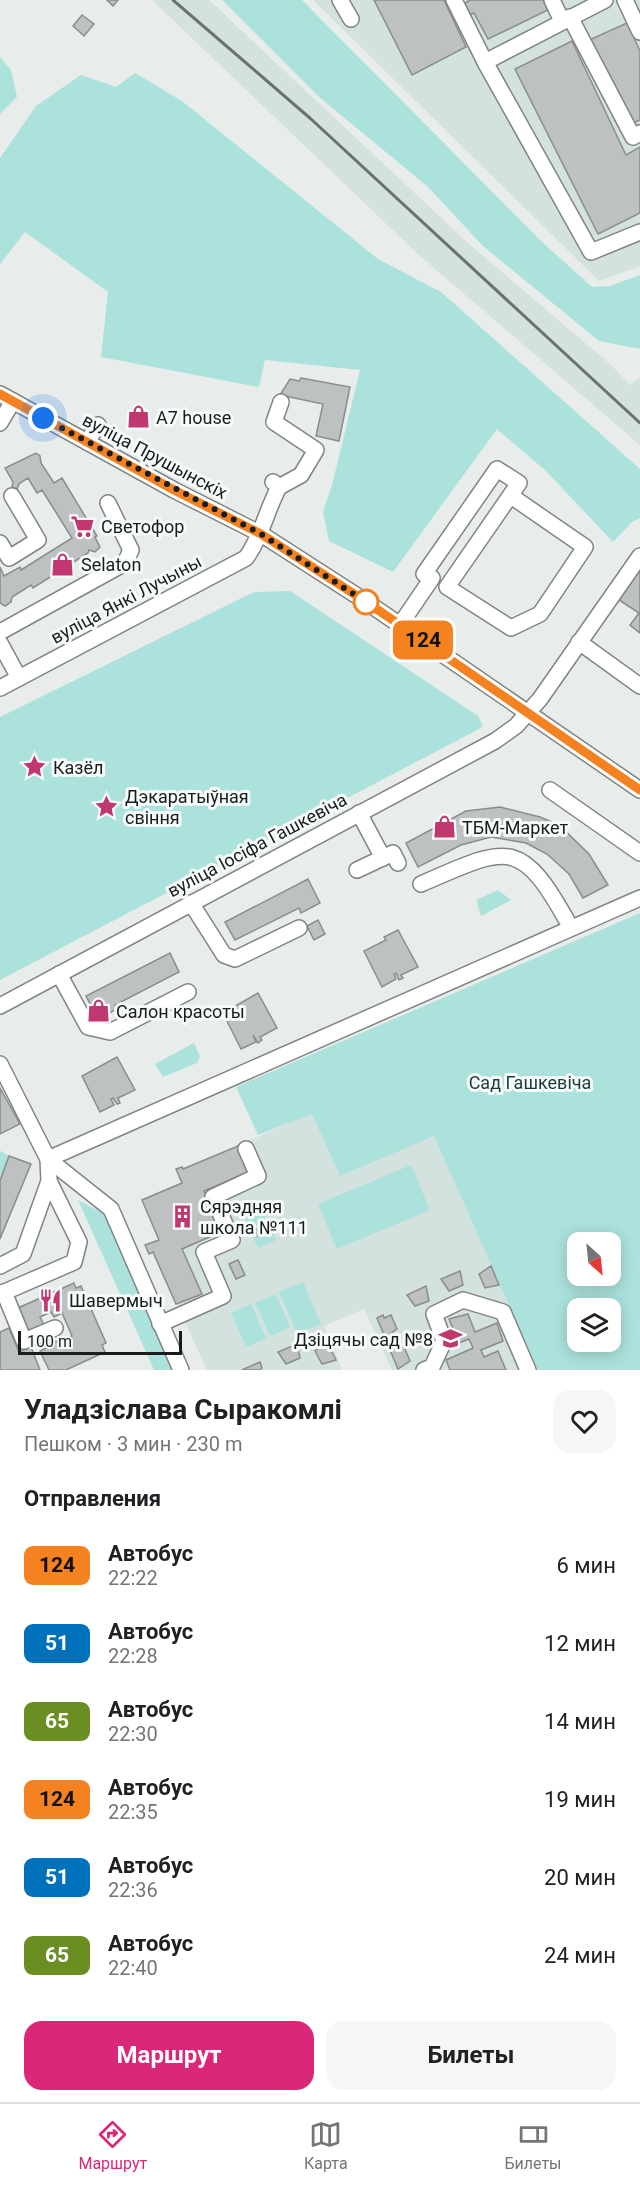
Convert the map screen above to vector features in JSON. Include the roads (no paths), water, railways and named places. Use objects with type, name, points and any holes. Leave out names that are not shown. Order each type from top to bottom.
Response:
[{"type":"street","points":[[340,0],[351,19]]},
{"type":"street","points":[[454,0],[485,62],[591,252],[640,232]]},
{"type":"street","points":[[552,0],[566,19],[633,137],[640,134]]},
{"type":"street","points":[[485,62],[605,0]]},
{"type":"street","points":[[625,0],[640,32]]},
{"type":"street","points":[[0,423],[7,397]]},
{"type":"street","name":"вуліца Прушынскіх","points":[[7,397],[261,534],[400,625],[640,790]]},
{"type":"street","name":"вуліца Янкі Лучыны","points":[[0,688],[246,558],[261,534],[276,484],[301,475],[316,450],[274,422],[281,402]]},
{"type":"street","points":[[87,442],[98,424]]},
{"type":"street","points":[[447,587],[510,496],[519,483],[497,469],[424,574],[511,628],[540,614],[585,547],[510,496]]},
{"type":"street","points":[[0,543],[9,558],[38,540],[12,496]]},
{"type":"street","points":[[0,632],[125,563],[131,550],[108,503]]},
{"type":"street","name":"вуліца Іосіфа Гашкевіча","points":[[0,1006],[495,741],[516,726],[528,713],[640,555]]},
{"type":"street","points":[[400,625],[432,578]]},
{"type":"street","points":[[579,642],[640,686]]},
{"type":"street","points":[[0,643],[19,678]]},
{"type":"street","points":[[550,790],[640,853]]},
{"type":"street","points":[[358,813],[383,858]]},
{"type":"street","points":[[357,870],[393,853],[398,864]]},
{"type":"street","points":[[420,884],[479,858],[508,855],[535,871],[552,893],[571,928]]},
{"type":"street","points":[[48,1159],[640,898]]},
{"type":"street","points":[[190,903],[224,956],[235,959],[299,928]]},
{"type":"street","points":[[59,974],[88,1027],[110,1032],[189,992]]},
{"type":"street","points":[[0,1064],[48,1159],[50,1181],[79,1242],[74,1262],[2,1293],[24,1341],[55,1328]]},
{"type":"street","points":[[160,1324],[223,1296],[204,1252],[232,1240],[213,1197],[258,1176],[246,1149]]},
{"type":"street","points":[[48,1159],[111,1209],[181,1370]]},
{"type":"street","points":[[0,1266],[23,1254],[50,1181]]},
{"type":"street","points":[[424,1370],[432,1367],[444,1341],[434,1314],[463,1300],[503,1312],[528,1370]]},
{"type":"railway","points":[[173,0],[311,119],[640,423]]},
{"type":"place","name":"A7 house","points":[[138,417]]},
{"type":"place","name":"Светофор","points":[[83,526]]},
{"type":"place","name":"Selaton","points":[[63,564]]},
{"type":"place","name":"Казёл","points":[[35,767]]},
{"type":"place","name":"Дэкаратыўная свіння","points":[[107,806]]},
{"type":"place","name":"ТБМ-Маркет","points":[[444,827]]},
{"type":"place","name":"Салон красоты","points":[[98,1011]]},
{"type":"place","name":"Сярэдняя школа №111","points":[[182,1216]]},
{"type":"place","name":"Шавермыч","points":[[51,1300]]},
{"type":"place","name":"Дзіцячы сад №8","points":[[451,1339]]},
{"type":"park label","name":"Сад Гашкевіча","points":[[530,1082]]}]
